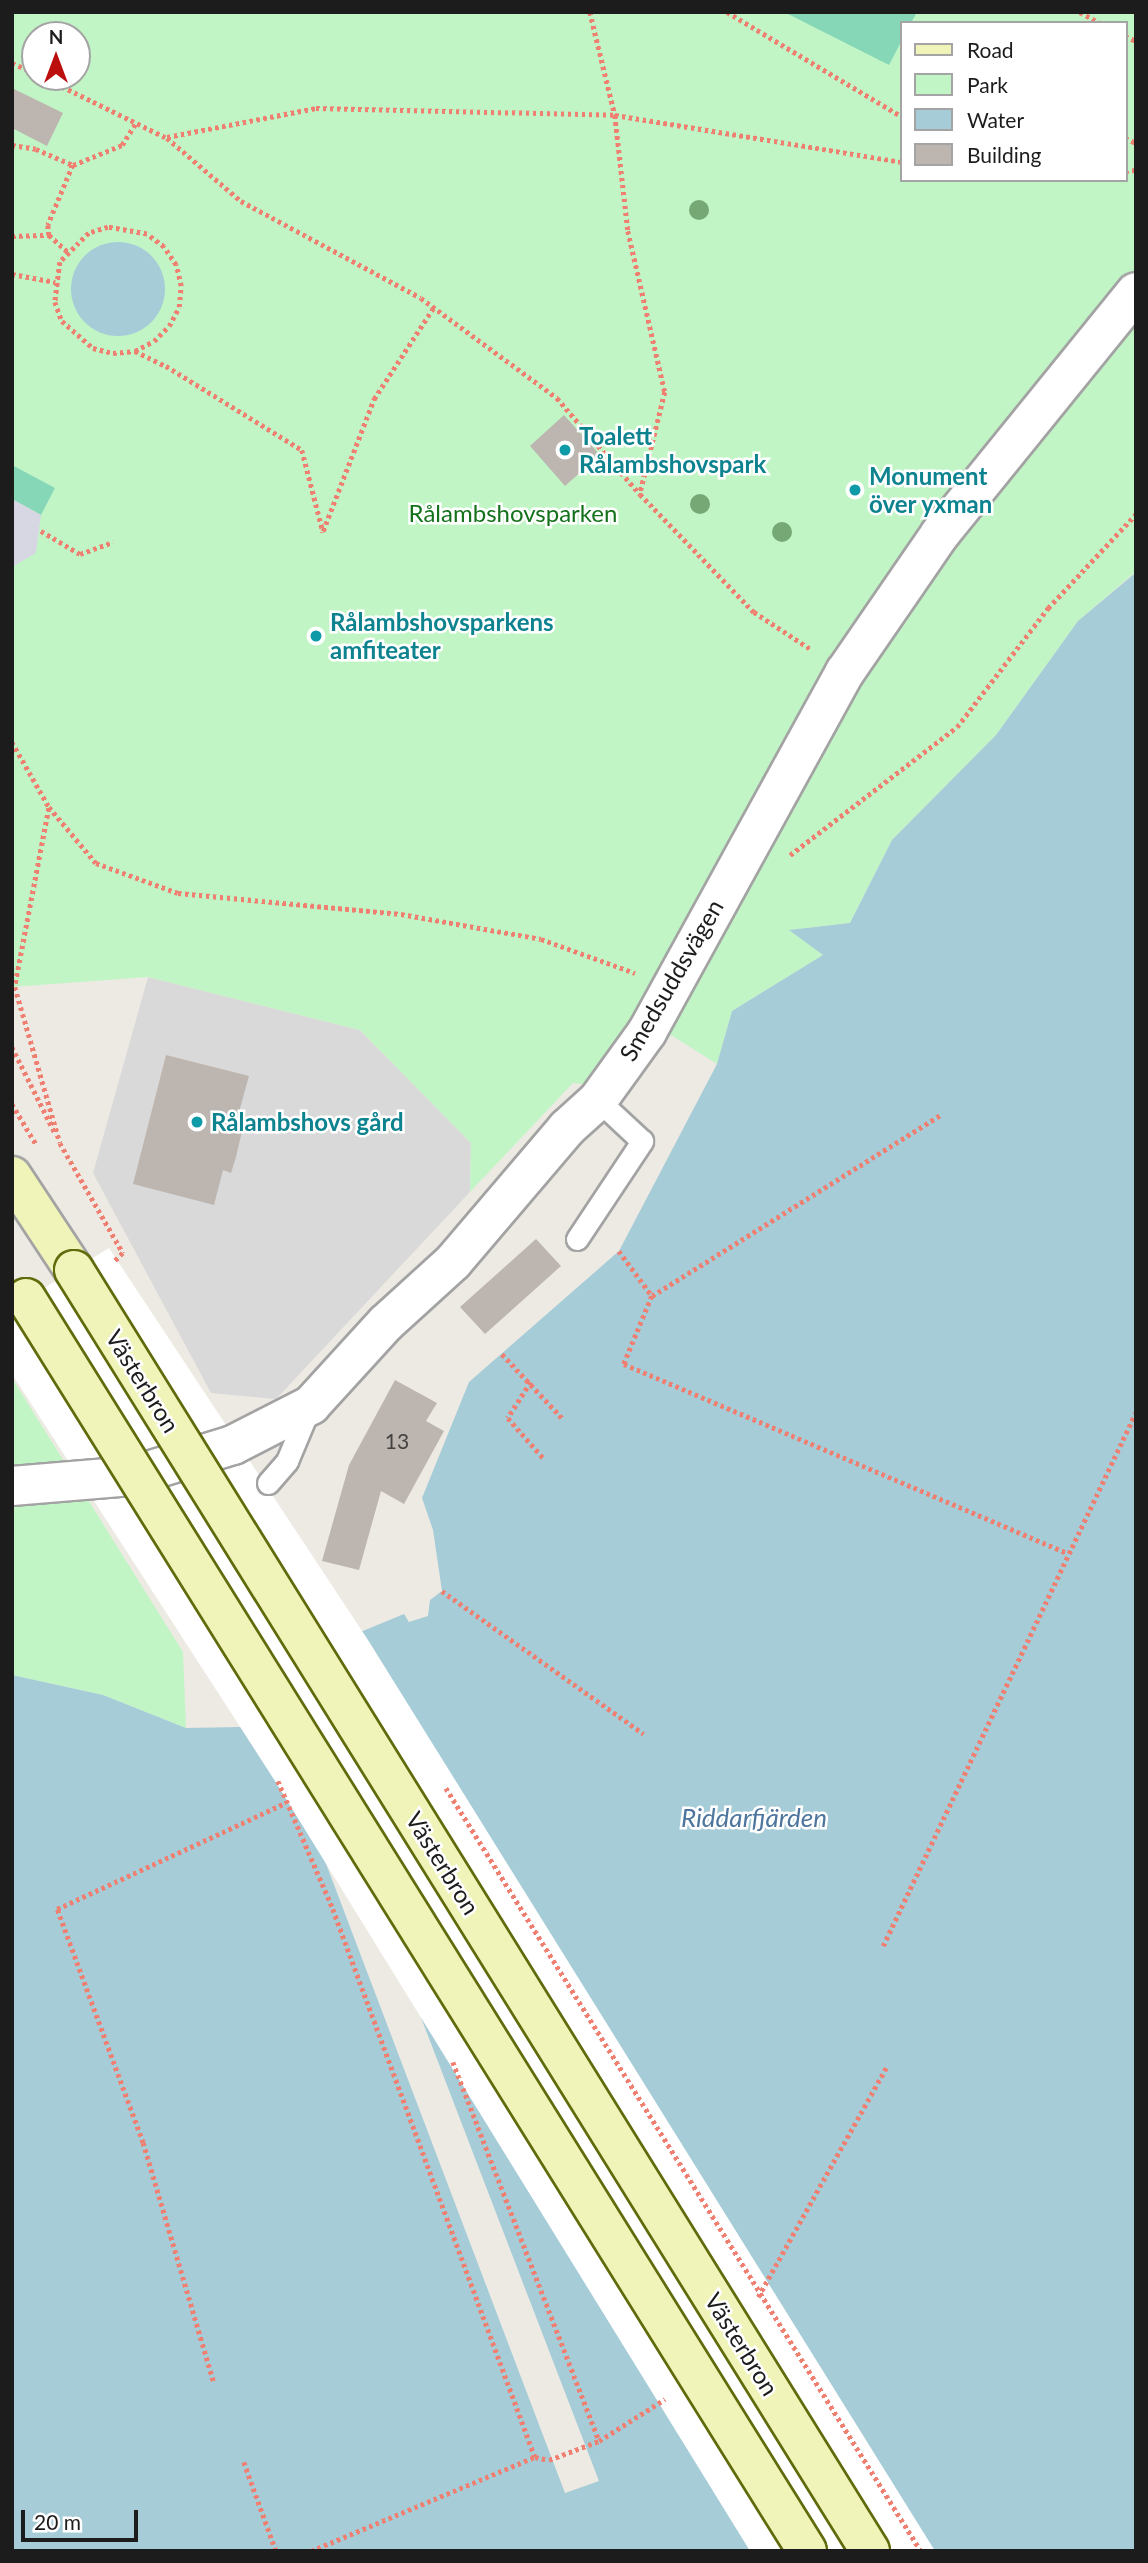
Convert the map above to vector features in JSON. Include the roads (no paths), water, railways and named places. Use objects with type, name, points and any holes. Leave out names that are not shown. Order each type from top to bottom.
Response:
[{"type":"main road","name":"Västerbron","points":[[12,1176],[89,1271],[870,2551]]},
{"type":"main road","points":[[19,1288],[807,2551]]},
{"type":"street","name":"Smedsuddsvägen","points":[[12,1486],[132,1476],[233,1444],[311,1405],[386,1323],[453,1262],[567,1128],[598,1100],[647,1032],[669,986],[845,672],[940,534],[1136,292]]},
{"type":"lane","points":[[577,1239],[642,1141],[598,1100]]},
{"type":"lane","points":[[268,1483],[287,1461],[311,1405]]},
{"type":"water","points":[[118,242],[136,245],[151,256],[162,271],[165,289],[162,307],[151,322],[136,333],[118,336],[100,333],[85,322],[74,307],[71,289],[74,271],[85,256],[100,245]]},
{"type":"water","name":"Riddarfjärden","points":[[1136,562],[1136,2551],[12,2551],[12,1675],[103,1695],[186,1728],[240,1727],[265,1703],[565,2493],[599,2481],[296,1692],[358,1633],[404,1614],[409,1622],[428,1616],[430,1600],[442,1591],[433,1530],[422,1498],[469,1382],[619,1251],[717,1064],[732,1011],[823,955],[789,930],[850,923],[892,840],[996,735],[1078,621],[1134,574]]},
{"type":"place","name":"Toalett Rålambshovspark","points":[[565,450]]},
{"type":"place","name":"Monument över yxman","points":[[855,490]]},
{"type":"place","name":"Rålambshovsparkens amfiteater","points":[[316,636]]},
{"type":"place","name":"Rålambshovs gård","points":[[197,1122]]},
{"type":"park label","name":"Rålambshovsparken","points":[[513,513]]}]
